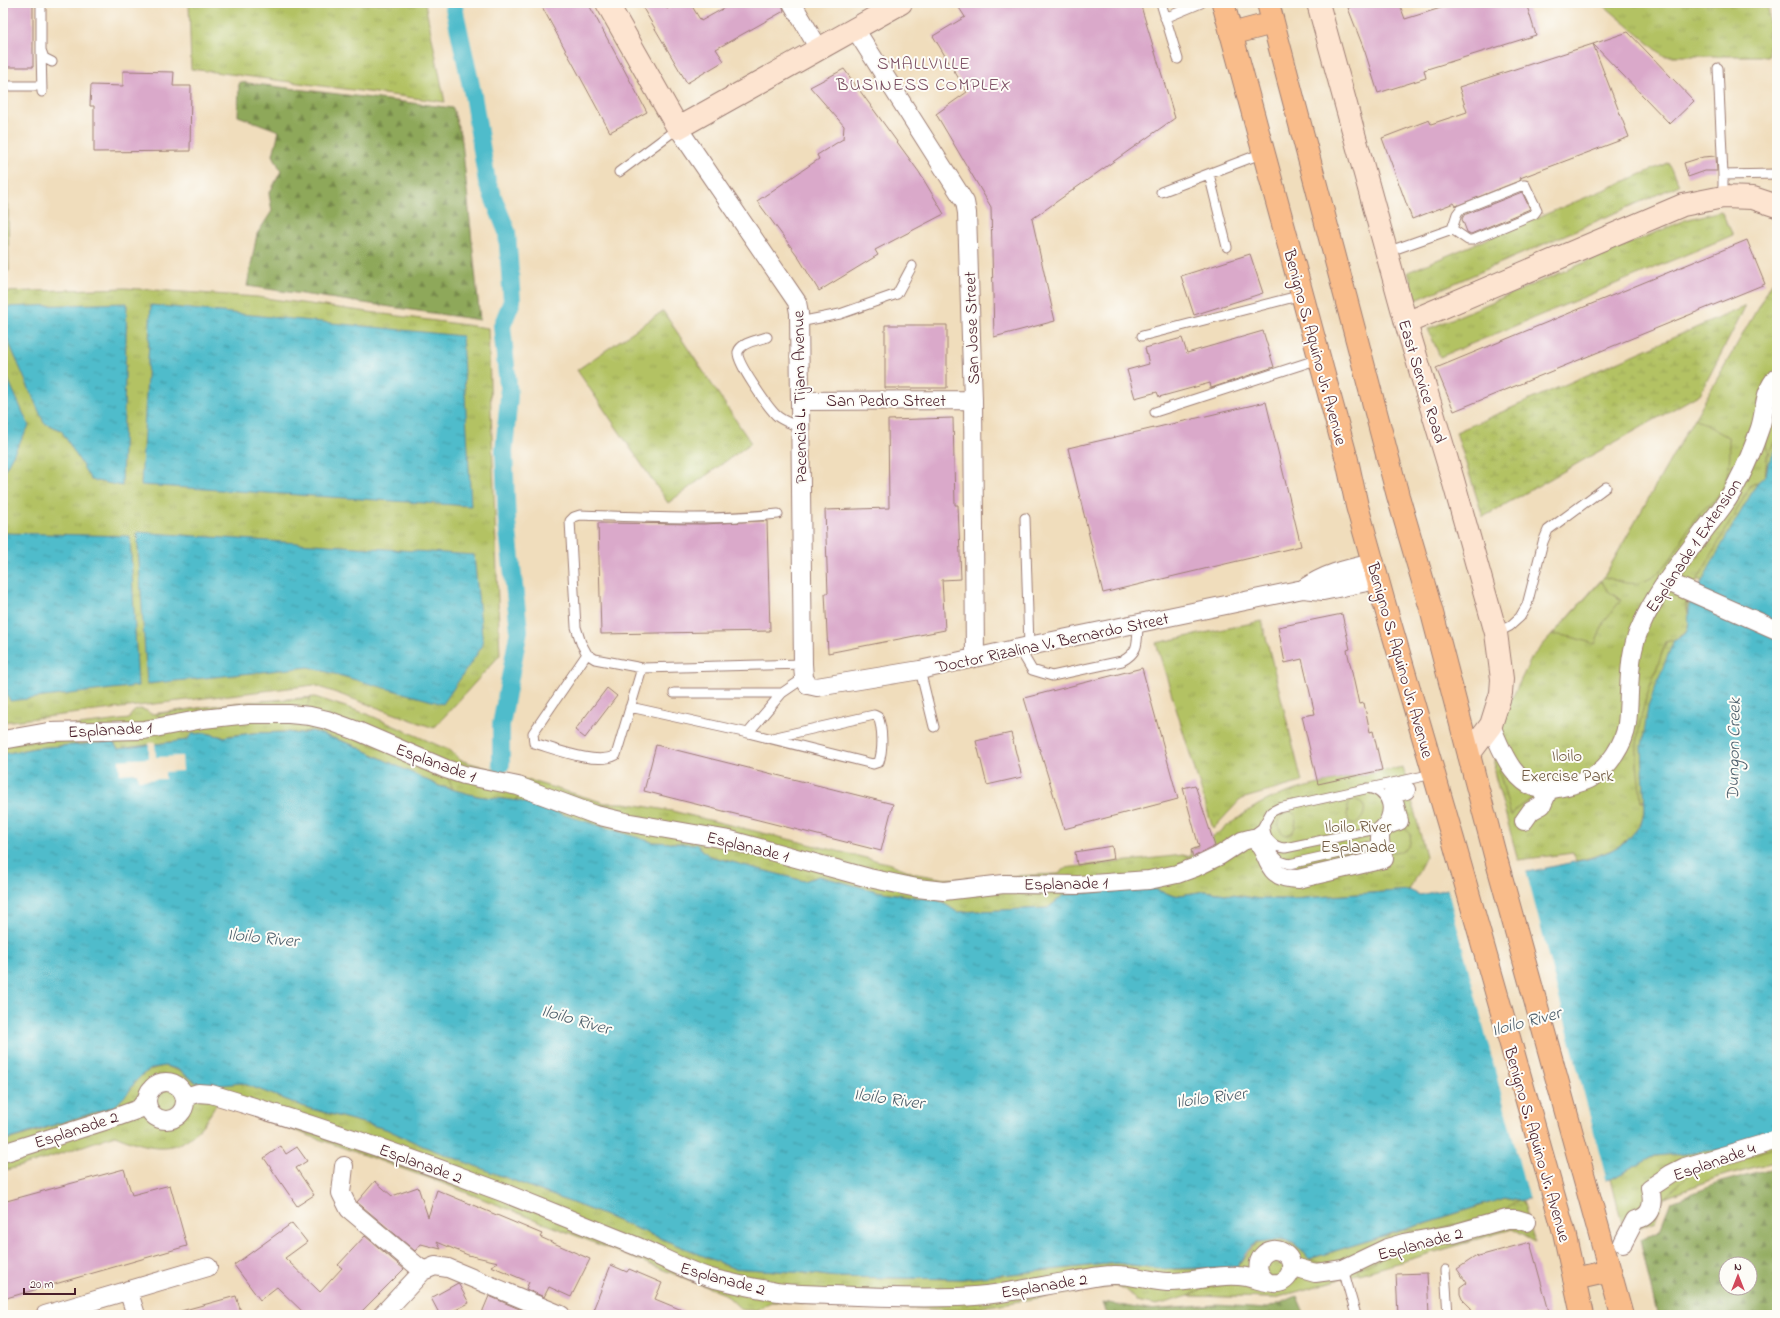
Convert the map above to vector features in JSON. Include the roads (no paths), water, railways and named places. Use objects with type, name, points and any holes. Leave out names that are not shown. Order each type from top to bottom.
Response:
[{"type":"highway","name":"Benigno S. Aquino Jr. Avenue","points":[[1223,3],[1375,571],[1564,1232],[1582,1315]]},
{"type":"highway","name":"Benigno S. Aquino Jr. Avenue","points":[[1270,13],[1398,496],[1431,609],[1496,855],[1622,1315]]},
{"type":"highway","points":[[1231,34],[1270,13]]},
{"type":"highway","points":[[1574,1279],[1610,1271]]},
{"type":"main road","name":"Pacencia L. Tijam Avenue","points":[[607,3],[678,128]]},
{"type":"main road","points":[[678,128],[901,3]]},
{"type":"main road","name":"East Service Road","points":[[1318,3],[1388,252],[1406,323],[1453,480],[1496,633],[1502,679],[1501,693],[1491,725],[1469,754]]},
{"type":"main road","points":[[1406,323],[1683,205],[1723,197],[1753,198],[1777,206]]},
{"type":"street","points":[[792,3],[819,49]]},
{"type":"street","name":"San Jose Street","points":[[855,29],[964,202],[967,213],[973,400],[975,658]]},
{"type":"street","name":"Pacencia L. Tijam Avenue","points":[[678,128],[792,292],[797,302],[799,322],[801,428],[803,671]]},
{"type":"street","name":"Esplanade 1 Extension","points":[[1546,790],[1590,779],[1611,760],[1621,743],[1627,726],[1629,678],[1635,642],[1646,615],[1666,581],[1732,493],[1761,426],[1768,391],[1777,377]]},
{"type":"street","name":"San Pedro Street","points":[[800,401],[973,400]]},
{"type":"street","name":"Doctor Rizalina V. Bernardo Street","points":[[803,671],[808,686],[817,687],[920,670],[1303,589],[1318,579],[1335,572],[1375,571]]},
{"type":"street","points":[[1666,581],[1777,630]]},
{"type":"street","name":"Esplanade 1","points":[[3,740],[48,732],[144,730],[174,723],[242,714],[289,714],[310,716],[327,720],[360,732],[446,769],[464,775],[518,786],[596,815],[625,822],[730,840],[869,878],[917,888],[944,891],[1004,884],[1078,886],[1149,880],[1177,874],[1196,867],[1219,856],[1255,833]]},
{"type":"street","points":[[1491,725],[1501,753],[1511,769],[1532,785],[1546,790],[1545,802],[1531,811],[1524,821]]},
{"type":"street","points":[[1255,833],[1254,838],[1262,847],[1267,861],[1274,871],[1292,879],[1298,879],[1384,859],[1378,838],[1382,830],[1389,823],[1399,821],[1392,794],[1406,790]]},
{"type":"street","name":"Esplanade 2","points":[[3,1152],[139,1109],[146,1100],[150,1089],[161,1082],[173,1083],[183,1091],[185,1097],[198,1093],[212,1094],[324,1129],[501,1192],[709,1277],[776,1292],[863,1296],[961,1297],[1114,1275],[1166,1282],[1186,1282],[1232,1276],[1250,1277],[1276,1283],[1282,1282],[1289,1275],[1291,1266],[1315,1273],[1343,1269],[1388,1248],[1404,1243],[1446,1235],[1507,1219],[1517,1219],[1527,1222]]},
{"type":"street","points":[[146,1100],[147,1107],[155,1117],[168,1120],[179,1115],[185,1103],[185,1097]]},
{"type":"street","name":"Esplanade 4","points":[[1623,1243],[1635,1220],[1643,1218],[1648,1214],[1652,1201],[1650,1188],[1657,1183],[1685,1168],[1777,1140]]},
{"type":"street","points":[[344,1166],[341,1194],[349,1209],[423,1271]]},
{"type":"street","points":[[1266,1281],[1261,1277],[1258,1267],[1261,1257],[1265,1253],[1270,1251],[1281,1252],[1289,1259],[1291,1266]]},
{"type":"street","points":[[382,1315],[423,1271],[435,1266],[448,1268],[561,1315]]},
{"type":"street","points":[[45,1315],[208,1267]]},
{"type":"street","points":[[128,1290],[136,1315]]},
{"type":"lane","points":[[3,86],[42,89],[41,3]]},
{"type":"lane","points":[[1161,3],[1178,59]]},
{"type":"lane","points":[[1165,18],[1201,3]]},
{"type":"lane","points":[[41,50],[44,58],[52,62]]},
{"type":"lane","points":[[1718,68],[1723,197]]},
{"type":"lane","points":[[619,172],[678,128]]},
{"type":"lane","points":[[1161,192],[1263,154]]},
{"type":"lane","points":[[1209,174],[1228,247]]},
{"type":"lane","points":[[1723,175],[1777,174]]},
{"type":"lane","points":[[1523,185],[1525,185],[1537,210],[1534,214],[1472,240],[1468,240],[1452,229],[1457,214],[1460,210],[1523,185]]},
{"type":"lane","points":[[1388,252],[1452,229]]},
{"type":"lane","points":[[799,322],[840,314],[897,294],[912,266]]},
{"type":"lane","points":[[1142,336],[1302,295]]},
{"type":"lane","points":[[767,337],[742,346],[738,353],[739,361],[766,403],[777,416],[801,428]]},
{"type":"lane","points":[[1155,412],[1319,358]]},
{"type":"lane","points":[[1496,633],[1515,621],[1527,605],[1543,542],[1548,530],[1606,487]]},
{"type":"lane","points":[[778,514],[744,516],[648,517],[580,515],[574,517],[570,521],[576,627],[581,643],[587,654],[595,659],[642,668],[803,671]]},
{"type":"lane","points":[[1025,518],[1024,647],[1032,670],[1052,676],[1122,661],[1130,657],[1135,650],[1137,644],[1138,623]]},
{"type":"lane","points":[[587,654],[533,733],[534,744],[587,758],[611,758],[616,755],[642,668]]},
{"type":"lane","points":[[920,670],[934,726]]},
{"type":"lane","points":[[748,733],[803,671]]},
{"type":"lane","points":[[674,693],[782,693]]},
{"type":"lane","points":[[630,707],[772,738],[873,764],[880,762],[882,755],[880,722],[878,717],[874,715],[772,738]]},
{"type":"lane","points":[[1359,790],[1433,774]]},
{"type":"lane","points":[[1255,833],[1267,817],[1271,812],[1279,808],[1368,788],[1376,791],[1382,796],[1386,802],[1388,813],[1386,820],[1376,829],[1285,848],[1279,848],[1268,840],[1264,829],[1267,817]]},
{"type":"lane","points":[[1343,1269],[1356,1315]]},
{"type":"lane","points":[[1445,1270],[1448,1315]]},
{"type":"water","points":[[127,303],[122,486],[91,480],[61,430],[44,423],[3,329],[3,307]]},
{"type":"water","points":[[151,305],[462,336],[471,506],[141,485]]},
{"type":"water","points":[[3,368],[29,426],[3,473]]},
{"type":"water","points":[[1777,447],[1777,1130],[1761,1141],[1727,1149],[1655,1156],[1611,1179],[1518,1201],[1505,1198],[1309,1259],[1303,1251],[1293,1243],[1282,1239],[1259,1242],[1252,1246],[1245,1253],[1238,1267],[1231,1270],[1201,1268],[1165,1269],[1116,1263],[962,1279],[836,1277],[806,1273],[733,1268],[596,1212],[423,1146],[386,1129],[308,1108],[242,1083],[203,1087],[177,1069],[165,1066],[153,1068],[143,1074],[135,1082],[128,1093],[115,1106],[3,1141],[3,754],[35,748],[113,742],[118,749],[187,740],[192,734],[206,733],[223,737],[253,733],[288,732],[300,734],[312,731],[353,745],[439,786],[477,796],[519,801],[652,842],[696,844],[709,856],[804,881],[819,876],[876,891],[940,901],[957,912],[1048,908],[1064,895],[1148,887],[1174,896],[1205,891],[1260,899],[1294,899],[1409,890],[1420,895],[1588,859],[1610,851],[1626,842],[1641,824],[1645,810],[1642,747],[1648,706],[1674,640],[1681,637],[1688,629],[1689,609],[1691,603],[1715,557],[1758,482],[1766,475],[1768,464]]},
{"type":"water","points":[[137,532],[474,555],[483,645],[443,704],[309,667],[147,684]]},
{"type":"water","points":[[3,533],[130,536],[138,686],[10,701],[3,682]]},
{"type":"waterway","points":[[453,3],[473,95],[487,182],[507,232],[512,301],[502,326],[509,396],[504,451],[507,522],[519,630],[501,725],[501,764]]},
{"type":"district","name":"SMALLVILLE BUSINESS COMPLEX","points":[[924,73]]},
{"type":"water label","name":"Dungon Creek","points":[[1733,749]]},
{"type":"water label","name":"Iloilo River","points":[[263,937]]},
{"type":"water label","name":"Iloilo River","points":[[576,1019]]},
{"type":"water label","name":"Iloilo River","points":[[1526,1021]]},
{"type":"water label","name":"Iloilo River","points":[[1211,1097]]},
{"type":"water label","name":"Iloilo River","points":[[889,1098]]},
{"type":"park label","name":"Iloilo Exercise Park","points":[[1567,765]]},
{"type":"park label","name":"Iloilo River Esplanade","points":[[1358,836]]}]
